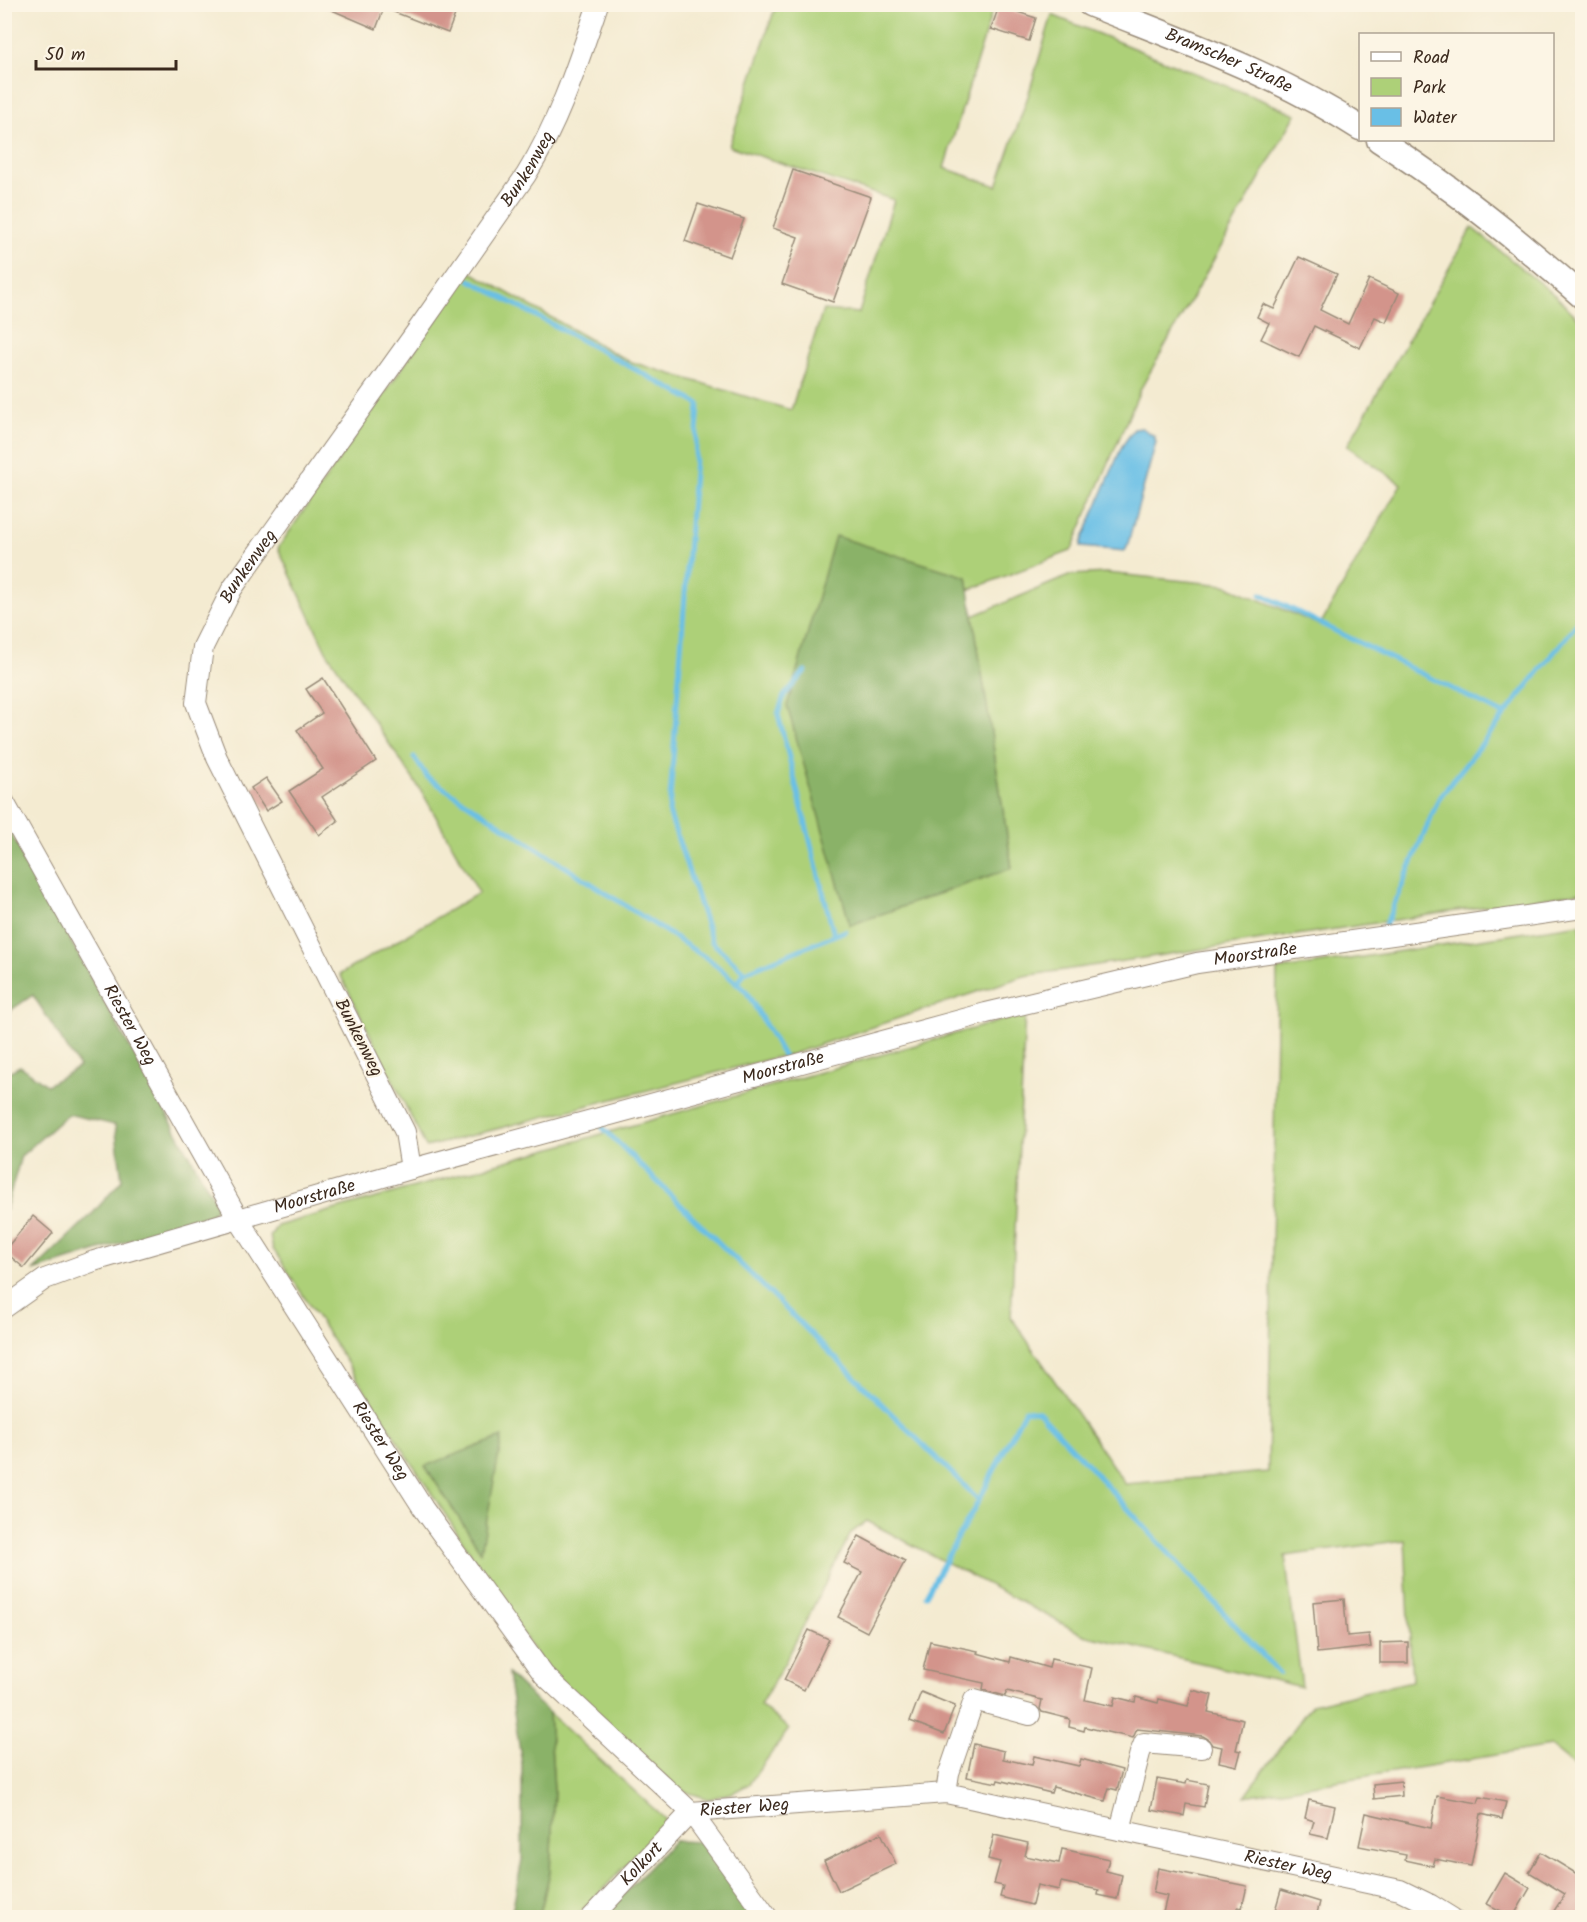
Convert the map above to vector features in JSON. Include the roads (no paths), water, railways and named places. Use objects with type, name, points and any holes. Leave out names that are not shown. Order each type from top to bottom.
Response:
[{"type":"street","name":"Bunkenweg","points":[[411,1169],[405,1132],[217,758],[196,703],[203,647],[232,589],[416,333],[543,148],[571,84],[598,4]]},
{"type":"street","name":"Bramscher Straße","points":[[1090,4],[1245,66],[1337,112],[1359,127]]},
{"type":"street","points":[[1381,141],[1427,171],[1516,238],[1582,296]]},
{"type":"street","name":"Riester Weg","points":[[4,802],[239,1220],[423,1508],[544,1675],[691,1812],[946,1793],[1400,1890],[1429,1911],[1452,1917]]},
{"type":"street","name":"Moorstraße","points":[[4,1308],[45,1279],[60,1272],[411,1169],[986,1013],[1197,963],[1582,908]]},
{"type":"street","points":[[946,1793],[949,1773],[974,1700],[1030,1715]]},
{"type":"street","points":[[1120,1830],[1144,1743],[1201,1748]]},
{"type":"street","points":[[691,1812],[768,1917]]},
{"type":"street","name":"Kolkort","points":[[591,1917],[691,1812]]},
{"type":"water","points":[[1142,428],[1154,436],[1156,442],[1125,551],[1081,547],[1122,446],[1134,429]]},
{"type":"waterway","points":[[470,280],[699,404],[669,812],[712,942],[745,972],[737,983]]},
{"type":"waterway","points":[[1261,594],[1505,715]]},
{"type":"waterway","points":[[1385,926],[1439,798],[1582,617]]},
{"type":"waterway","points":[[805,671],[784,696],[778,714],[834,935]]},
{"type":"waterway","points":[[414,757],[427,777],[711,961],[746,991],[785,1059]]},
{"type":"waterway","points":[[745,972],[845,931]]},
{"type":"waterway","points":[[600,1125],[979,1500]]},
{"type":"waterway","points":[[926,1595],[979,1500],[1025,1410],[1039,1412],[1279,1673]]}]
